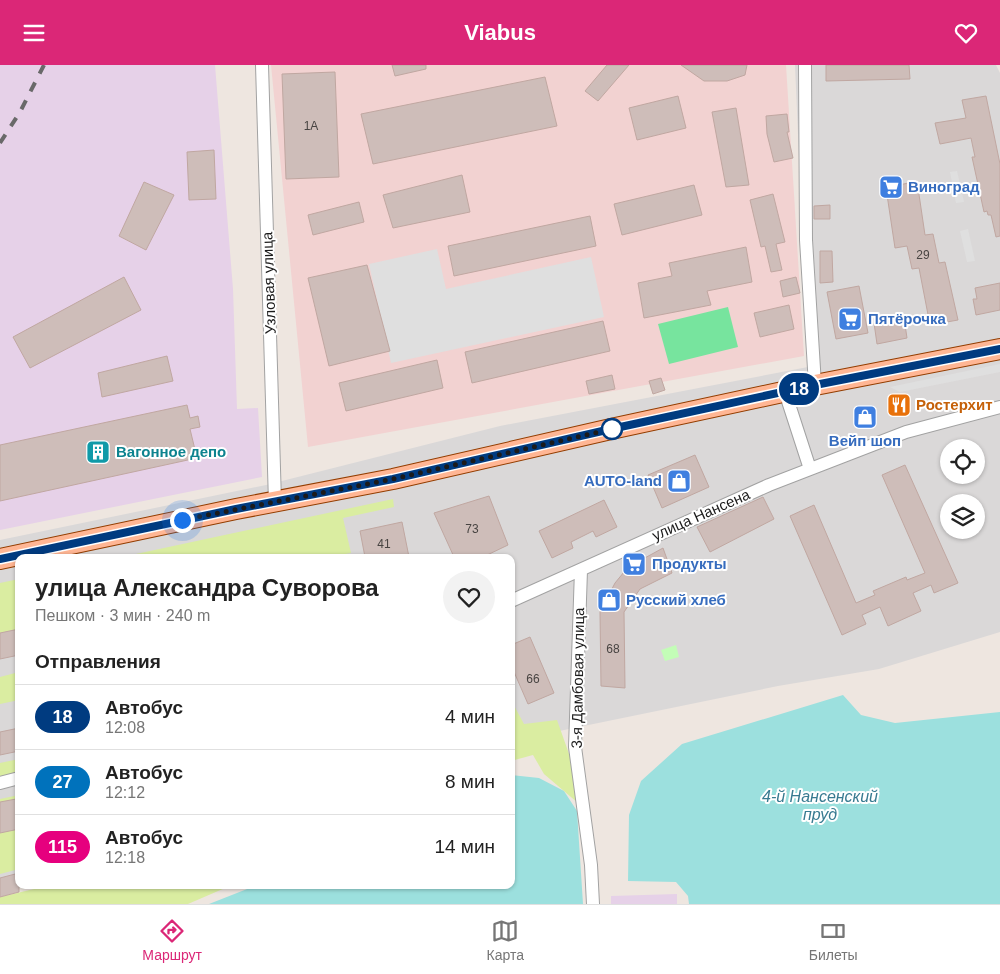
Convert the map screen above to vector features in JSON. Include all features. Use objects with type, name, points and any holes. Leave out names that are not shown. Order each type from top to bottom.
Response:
[{"type":"main road","points":[[24,554],[236,509],[393,479],[815,385],[1000,349]]},
{"type":"main road","points":[[0,559],[15,556]]},
{"type":"street","name":"Узловая улица","points":[[262,65],[275,502]]},
{"type":"street","points":[[805,65],[806,240],[815,385]]},
{"type":"street","points":[[785,392],[810,469]]},
{"type":"street","name":"улица Нансена","points":[[515,599],[750,493],[810,469],[906,432],[1000,407]]},
{"type":"street","name":"3-я Дамбовая улица","points":[[581,570],[575,747],[591,865],[593,904]]},
{"type":"street","points":[[0,783],[15,780]]},
{"type":"shaded area","points":[[0,65],[215,65],[233,289],[237,409],[258,408],[262,477],[0,530]]},
{"type":"shaded area","points":[[271,65],[786,65],[804,356],[308,447]]},
{"type":"shaded area","points":[[795,65],[996,65],[1000,73],[1000,632],[879,669],[778,686],[530,737],[515,715],[515,554],[15,554],[15,881],[0,885],[0,540],[266,485],[500,426],[808,367]]},
{"type":"shaded area","points":[[957,171],[964,202],[956,203],[950,172]]},
{"type":"shaded area","points":[[968,229],[975,261],[967,262],[960,231]]},
{"type":"shaded area","points":[[437,249],[446,289],[591,257],[604,317],[391,363],[369,264]]},
{"type":"shaded area","points":[[1000,364],[1000,372],[900,392],[890,387]]},
{"type":"shaded area","points":[[677,894],[677,904],[611,904],[611,896]]},
{"type":"green space","points":[[728,307],[738,347],[669,364],[658,324]]},
{"type":"green space","points":[[393,499],[394,507],[343,518],[351,553],[136,554]]},
{"type":"green space","points":[[15,580],[15,630],[0,633],[0,583]]},
{"type":"green space","points":[[676,645],[679,657],[665,661],[661,650]]},
{"type":"green space","points":[[15,673],[15,701],[0,704],[0,677]]},
{"type":"green space","points":[[515,707],[524,724],[557,720],[579,782],[585,809],[544,774],[533,755],[515,760]]},
{"type":"green space","points":[[15,760],[15,775],[0,779],[0,763]]},
{"type":"green space","points":[[15,796],[15,870],[0,874],[0,799]]},
{"type":"green space","points":[[34,889],[223,889],[188,904],[0,904],[0,897]]},
{"type":"water","name":"4-й Нансенский пруд","points":[[843,695],[861,715],[895,723],[1000,712],[1000,904],[689,904],[688,896],[676,882],[628,881],[629,815],[641,781],[682,744]]},
{"type":"water","points":[[515,775],[539,778],[564,791],[577,811],[583,904],[209,904],[247,889],[515,889]]},
{"type":"building","points":[[392,65],[426,65],[426,69],[395,76]]},
{"type":"building","points":[[607,65],[629,65],[598,101],[585,91]]},
{"type":"building","points":[[681,65],[747,65],[745,75],[727,81],[704,81]]},
{"type":"building","points":[[826,65],[909,65],[910,79],[826,81]]},
{"type":"building","points":[[335,72],[339,177],[286,179],[282,74]]},
{"type":"building","points":[[545,77],[557,126],[373,164],[361,114]]},
{"type":"building","points":[[678,96],[686,128],[637,140],[629,108]]},
{"type":"building","points":[[986,96],[1000,164],[1000,236],[996,237],[991,215],[988,215],[987,211],[984,212],[972,157],[975,157],[971,138],[940,144],[935,123],[966,118],[962,100]]},
{"type":"building","points":[[736,108],[749,185],[726,187],[712,112]]},
{"type":"building","points":[[787,114],[789,132],[787,132],[793,158],[774,162],[767,134],[766,116]]},
{"type":"building","points":[[214,150],[216,199],[189,200],[187,152]]},
{"type":"building","points":[[462,175],[470,212],[393,228],[383,195]]},
{"type":"building","points":[[917,181],[925,235],[933,234],[939,263],[945,262],[958,320],[930,325],[919,268],[912,269],[907,246],[895,248],[886,188]]},
{"type":"building","points":[[144,182],[174,195],[146,250],[119,236]]},
{"type":"building","points":[[694,185],[702,215],[622,235],[614,204]]},
{"type":"building","points":[[773,194],[785,242],[776,244],[782,270],[771,272],[765,246],[761,247],[750,200]]},
{"type":"building","points":[[359,202],[364,222],[313,235],[308,215]]},
{"type":"building","points":[[830,205],[830,219],[814,219],[814,206]]},
{"type":"building","points":[[590,216],[596,246],[454,276],[448,246]]},
{"type":"building","points":[[746,247],[752,282],[707,291],[711,305],[644,318],[638,283],[672,276],[669,263]]},
{"type":"building","points":[[820,251],[832,251],[833,282],[820,283]]},
{"type":"building","points":[[367,265],[390,351],[329,366],[308,278]]},
{"type":"building","points":[[124,277],[141,310],[30,368],[13,337]]},
{"type":"building","points":[[796,277],[800,293],[783,297],[780,281]]},
{"type":"building","points":[[1000,283],[1000,310],[976,315],[973,299],[977,299],[975,288]]},
{"type":"building","points":[[859,286],[868,333],[836,339],[827,292]]},
{"type":"building","points":[[789,305],[794,329],[760,337],[754,313]]},
{"type":"building","points":[[904,318],[907,338],[877,344],[874,323]]},
{"type":"building","points":[[603,321],[610,351],[472,383],[465,352]]},
{"type":"building","points":[[167,356],[173,381],[102,397],[98,373]]},
{"type":"building","points":[[437,360],[443,388],[346,411],[339,383]]},
{"type":"building","points":[[612,375],[615,389],[589,394],[586,381]]},
{"type":"building","points":[[661,378],[665,390],[653,394],[649,381]]},
{"type":"building","name":"Вагонное депо","points":[[187,405],[190,418],[198,416],[200,427],[190,429],[197,458],[0,501],[0,445]]},
{"type":"building","name":"AUTO-land","points":[[695,455],[709,487],[662,508],[648,475]]},
{"type":"building","points":[[905,465],[958,583],[934,593],[931,585],[913,593],[921,611],[888,626],[880,607],[862,615],[866,624],[842,635],[790,516],[814,505],[856,603],[875,595],[873,591],[906,577],[907,580],[925,573],[882,475]]},
{"type":"building","points":[[489,496],[508,545],[489,554],[453,554],[434,513]]},
{"type":"building","points":[[763,497],[774,519],[710,552],[697,527]]},
{"type":"building","points":[[604,500],[617,527],[596,537],[593,531],[571,542],[573,548],[552,558],[539,531]]},
{"type":"building","points":[[402,522],[408,554],[364,554],[360,531]]},
{"type":"building","points":[[663,548],[672,573],[640,589],[624,612],[625,688],[601,686],[600,612],[615,583],[624,572],[632,565]]},
{"type":"building","points":[[15,630],[15,656],[0,659],[0,633]]},
{"type":"building","points":[[530,637],[554,693],[528,704],[515,674],[515,643]]},
{"type":"building","points":[[15,729],[15,752],[0,755],[0,732]]},
{"type":"building","points":[[15,799],[15,830],[0,833],[0,802]]},
{"type":"building","points":[[15,874],[15,889],[19,889],[19,892],[0,897],[0,878]]},
{"type":"railway","points":[[0,143],[20,112],[44,65]]},
{"type":"bus line","name":"18","points":[[24,554],[236,509],[393,479],[815,385],[1000,349]]},
{"type":"bus line","name":"18","points":[[0,559],[15,556]]},
{"type":"place","name":"Виноград","points":[[891,187]]},
{"type":"place","name":"Пятёрочка","points":[[850,319]]},
{"type":"place","name":"Ростерхит","points":[[899,405]]},
{"type":"place","name":"Вейп шоп","points":[[865,417]]},
{"type":"place","name":"Вагонное депо","points":[[98,452]]},
{"type":"place","name":"AUTO-land","points":[[679,481]]},
{"type":"place","name":"Продукты","points":[[634,564]]},
{"type":"place","name":"Русский хлеб","points":[[609,600]]},
{"type":"route","points":[[182,520],[393,479],[612,429]]}]
